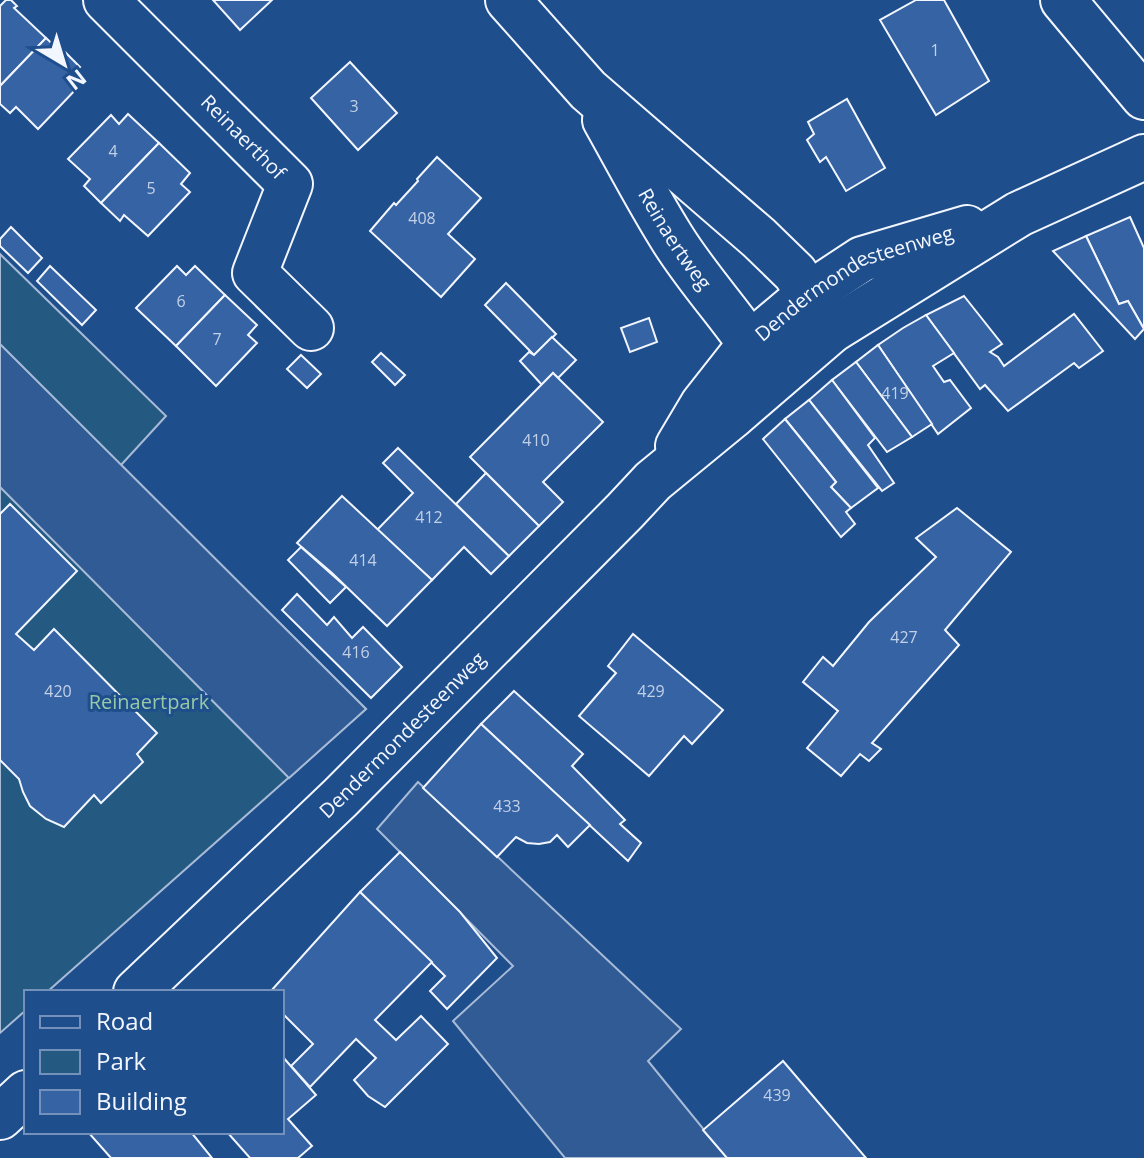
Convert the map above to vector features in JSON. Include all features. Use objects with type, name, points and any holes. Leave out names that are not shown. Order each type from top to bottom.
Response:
[{"type":"main road","name":"Reinaerthof","points":[[106,0],[290,184],[255,273],[311,328]]},
{"type":"main road","name":"Reinaertweg","points":[[508,0],[588,90],[795,273],[820,312]]},
{"type":"main road","points":[[1063,0],[1144,97]]},
{"type":"main road","name":"Reinaertweg","points":[[588,90],[673,240],[763,361]]},
{"type":"main road","name":"Dendermondesteenweg","points":[[138,990],[340,798],[663,472],[703,404],[763,361],[820,312],[1019,214],[1144,157]]},
{"type":"main road","points":[[0,1117],[24,1095]]},
{"type":"green space","name":"Reinaertpark","points":[[0,254],[166,416],[121,465],[366,709],[49,990],[24,990],[24,1012],[0,1033]]},
{"type":"shaded area","points":[[0,344],[366,709],[289,778],[0,487]]},
{"type":"shaded area","points":[[418,782],[681,1029],[648,1061],[727,1158],[565,1158],[453,1021],[513,966],[377,829]]},
{"type":"building","points":[[11,0],[17,6],[14,8],[46,38],[0,86],[0,6]]},
{"type":"building","points":[[213,0],[272,0],[240,30]]},
{"type":"building","points":[[916,0],[944,0],[989,81],[936,115],[880,20]]},
{"type":"building","points":[[46,38],[80,67],[71,76],[80,85],[38,129],[16,107],[10,113],[0,104],[0,86]]},
{"type":"building","points":[[350,62],[397,113],[358,150],[311,98]]},
{"type":"building","points":[[847,99],[885,168],[846,191],[826,157],[820,162],[807,140],[814,134],[808,122]]},
{"type":"building","points":[[128,114],[159,143],[101,203],[84,186],[90,179],[68,159],[111,115],[119,124]]},
{"type":"building","points":[[159,143],[190,173],[181,184],[190,192],[148,236],[124,215],[120,221],[101,203]]},
{"type":"building","points":[[437,157],[481,198],[448,234],[475,259],[441,297],[370,231]]},
{"type":"building","points":[[1130,217],[1144,248],[1144,329],[1128,301],[1119,304],[1086,236]]},
{"type":"building","points":[[11,227],[42,258],[28,273],[0,246],[0,239]]},
{"type":"building","points":[[1086,236],[1119,304],[1128,301],[1144,329],[1135,339],[1053,251]]},
{"type":"building","points":[[50,266],[96,310],[82,325],[37,281]]},
{"type":"building","points":[[177,266],[186,275],[195,266],[225,295],[176,346],[136,308]]},
{"type":"building","points":[[506,283],[556,334],[534,355],[485,305]]},
{"type":"building","points":[[225,295],[257,325],[248,335],[257,343],[216,386],[176,346]]},
{"type":"building","points":[[964,296],[1002,344],[990,352],[1004,366],[1074,314],[1103,351],[1079,368],[1074,363],[1008,411],[985,385],[980,389],[926,315]]},
{"type":"building","points":[[926,315],[954,353],[933,366],[944,382],[950,380],[971,408],[938,434],[878,345]]},
{"type":"building","points":[[649,318],[657,342],[630,352],[621,328]]},
{"type":"building","points":[[552,337],[576,360],[558,378],[553,373],[542,385],[520,361],[529,352],[534,355]]},
{"type":"building","points":[[878,345],[932,424],[912,437],[856,362]]},
{"type":"building","points":[[381,353],[405,375],[395,385],[372,362]]},
{"type":"building","points":[[301,355],[321,374],[307,388],[287,369]]},
{"type":"building","points":[[856,362],[912,437],[887,452],[832,380]]},
{"type":"building","points":[[553,373],[603,422],[543,482],[563,502],[539,526],[470,457]]},
{"type":"building","points":[[832,380],[875,438],[868,445],[894,483],[882,491],[809,400]]},
{"type":"building","points":[[809,400],[878,488],[851,508],[831,487],[836,482],[785,419]]},
{"type":"building","points":[[785,419],[836,482],[831,487],[851,508],[846,512],[855,524],[841,537],[763,439]]},
{"type":"building","points":[[398,448],[509,556],[491,574],[464,547],[432,580],[377,530],[413,493],[383,463]]},
{"type":"building","points":[[486,473],[539,526],[509,556],[456,504]]},
{"type":"building","points":[[342,496],[432,580],[387,626],[297,543]]},
{"type":"building","points":[[10,504],[77,571],[16,634],[34,650],[54,629],[157,733],[137,754],[143,762],[101,803],[94,795],[64,827],[46,819],[30,806],[19,779],[0,760],[0,514]]},
{"type":"building","points":[[957,508],[1011,552],[945,630],[959,645],[872,743],[881,749],[869,761],[860,754],[841,776],[807,748],[838,711],[803,682],[823,657],[833,666],[869,622],[936,557],[916,538]]},
{"type":"building","points":[[301,547],[346,587],[330,603],[288,560]]},
{"type":"building","points":[[297,594],[327,625],[334,617],[352,638],[363,627],[402,667],[371,698],[282,610]]},
{"type":"building","points":[[633,634],[723,710],[692,744],[684,736],[649,776],[579,716],[616,673],[608,666]]},
{"type":"building","points":[[514,691],[583,754],[572,766],[625,820],[620,824],[641,843],[628,861],[481,724]]},
{"type":"building","points":[[481,724],[590,825],[568,847],[557,835],[550,842],[539,844],[527,843],[516,837],[497,857],[423,788]]},
{"type":"building","points":[[400,852],[460,912],[497,958],[447,1009],[430,991],[445,976],[360,892]]},
{"type":"building","points":[[360,892],[432,962],[375,1020],[396,1040],[421,1016],[448,1044],[385,1107],[368,1096],[354,1080],[376,1058],[356,1039],[310,1087],[291,1066],[313,1044],[284,1015],[284,990],[272,990]]},
{"type":"building","points":[[284,1058],[316,1095],[288,1119],[312,1146],[298,1158],[250,1158],[229,1134],[284,1134]]},
{"type":"building","points":[[783,1061],[866,1158],[727,1158],[703,1130]]},
{"type":"building","points":[[90,1134],[193,1134],[212,1158],[111,1158]]}]
